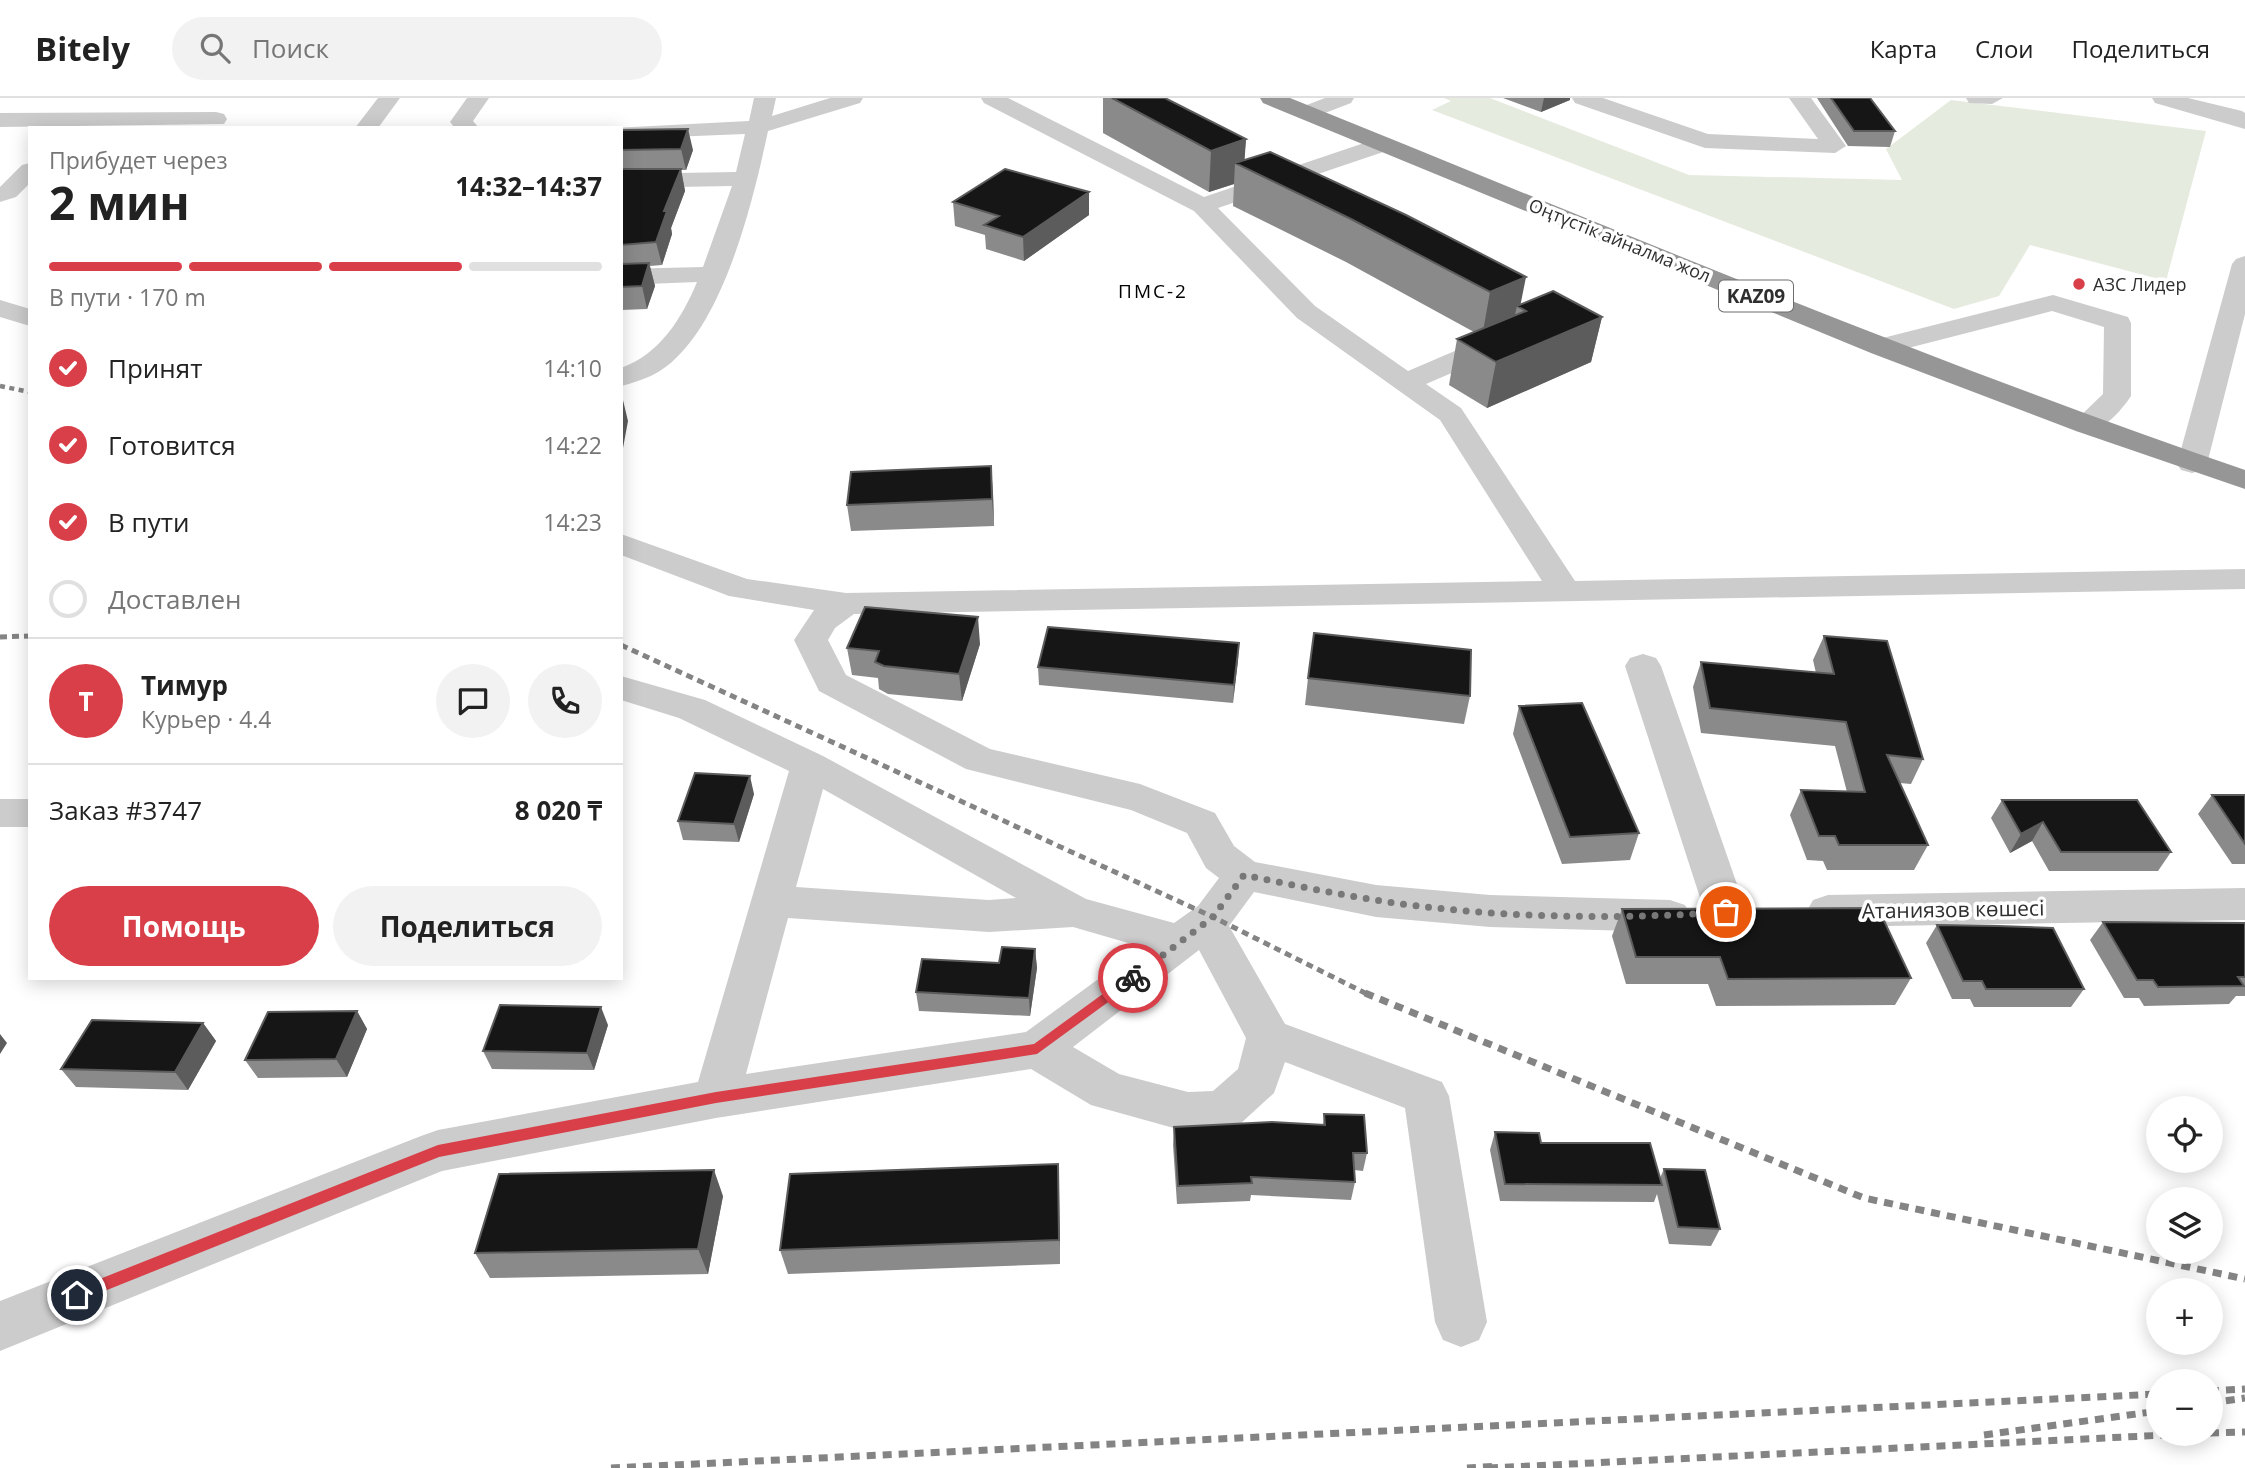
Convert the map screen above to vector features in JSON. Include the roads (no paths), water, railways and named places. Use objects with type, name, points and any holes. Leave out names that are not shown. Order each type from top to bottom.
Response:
[{"type":"highway","name":"Оңтүстік айналма жол","points":[[1271,98],[1881,347],[2192,464],[2245,480]]},
{"type":"street","points":[[368,126],[390,98]]},
{"type":"street","points":[[465,125],[478,98]]},
{"type":"street","points":[[623,377],[640,373],[668,353],[700,310],[746,179],[765,98]]},
{"type":"street","points":[[623,132],[758,127],[852,98]]},
{"type":"street","points":[[992,98],[1202,206],[1306,313],[1451,414],[1564,590]]},
{"type":"street","points":[[1307,113],[1343,98]]},
{"type":"street","points":[[1583,98],[1705,141],[1835,146],[1800,98]]},
{"type":"street","points":[[1977,98],[1992,98]]},
{"type":"street","points":[[2163,98],[2223,113],[2245,122]]},
{"type":"street","points":[[0,120],[74,124],[218,117]]},
{"type":"street","points":[[1202,206],[1384,144]]},
{"type":"street","points":[[13,193],[28,173]]},
{"type":"street","points":[[623,181],[746,179]]},
{"type":"street","points":[[2192,464],[2245,264]]},
{"type":"street","points":[[623,276],[713,274]]},
{"type":"street","points":[[1881,347],[2053,303],[2118,323],[2117,396],[2086,425]]},
{"type":"street","points":[[0,308],[28,317]]},
{"type":"street","points":[[1406,382],[1529,330]]},
{"type":"street","points":[[623,545],[741,589],[846,604],[2245,579]]},
{"type":"street","points":[[0,1326],[438,1151],[716,1098],[1037,1049],[1193,932],[1244,875],[1220,857],[1201,823],[1140,798],[979,760],[832,683],[811,639],[821,621],[846,604]]},
{"type":"street","points":[[1643,666],[1726,912]]},
{"type":"street","points":[[623,689],[692,709],[810,765],[1073,911]]},
{"type":"street","points":[[716,1098],[810,765]]},
{"type":"street","points":[[0,813],[28,813]]},
{"type":"street","name":"Атаниязов көшесі","points":[[1244,875],[1376,901],[1490,911],[1651,917],[1726,912],[2245,904]]},
{"type":"street","points":[[772,901],[989,916],[1073,911],[1193,932],[1269,1037],[1426,1096],[1461,1322]]},
{"type":"street","points":[[1037,1049],[1107,1091],[1188,1112],[1223,1110],[1258,1079],[1269,1037]]},
{"type":"railway","points":[[0,386],[28,392]]},
{"type":"railway","points":[[0,637],[28,636]]},
{"type":"railway","points":[[623,646],[1213,917],[1365,993]]},
{"type":"railway","points":[[1365,993],[1864,1198],[2245,1279]]},
{"type":"railway","points":[[1365,993],[1369,995]]},
{"type":"railway","points":[[2223,1390],[2245,1389]]},
{"type":"railway","points":[[611,1468],[2146,1395]]},
{"type":"railway","points":[[2223,1401],[2245,1398]]},
{"type":"railway","points":[[1984,1435],[2146,1413]]},
{"type":"railway","points":[[2223,1433],[2245,1432]]},
{"type":"railway","points":[[1489,1468],[2146,1436]]},
{"type":"railway","points":[[1467,1468],[1498,1466]]},
{"type":"place","name":"АЗС Лидер","points":[[2079,284]]},
{"type":"district","name":"ПМС-2","points":[[1153,291]]}]
